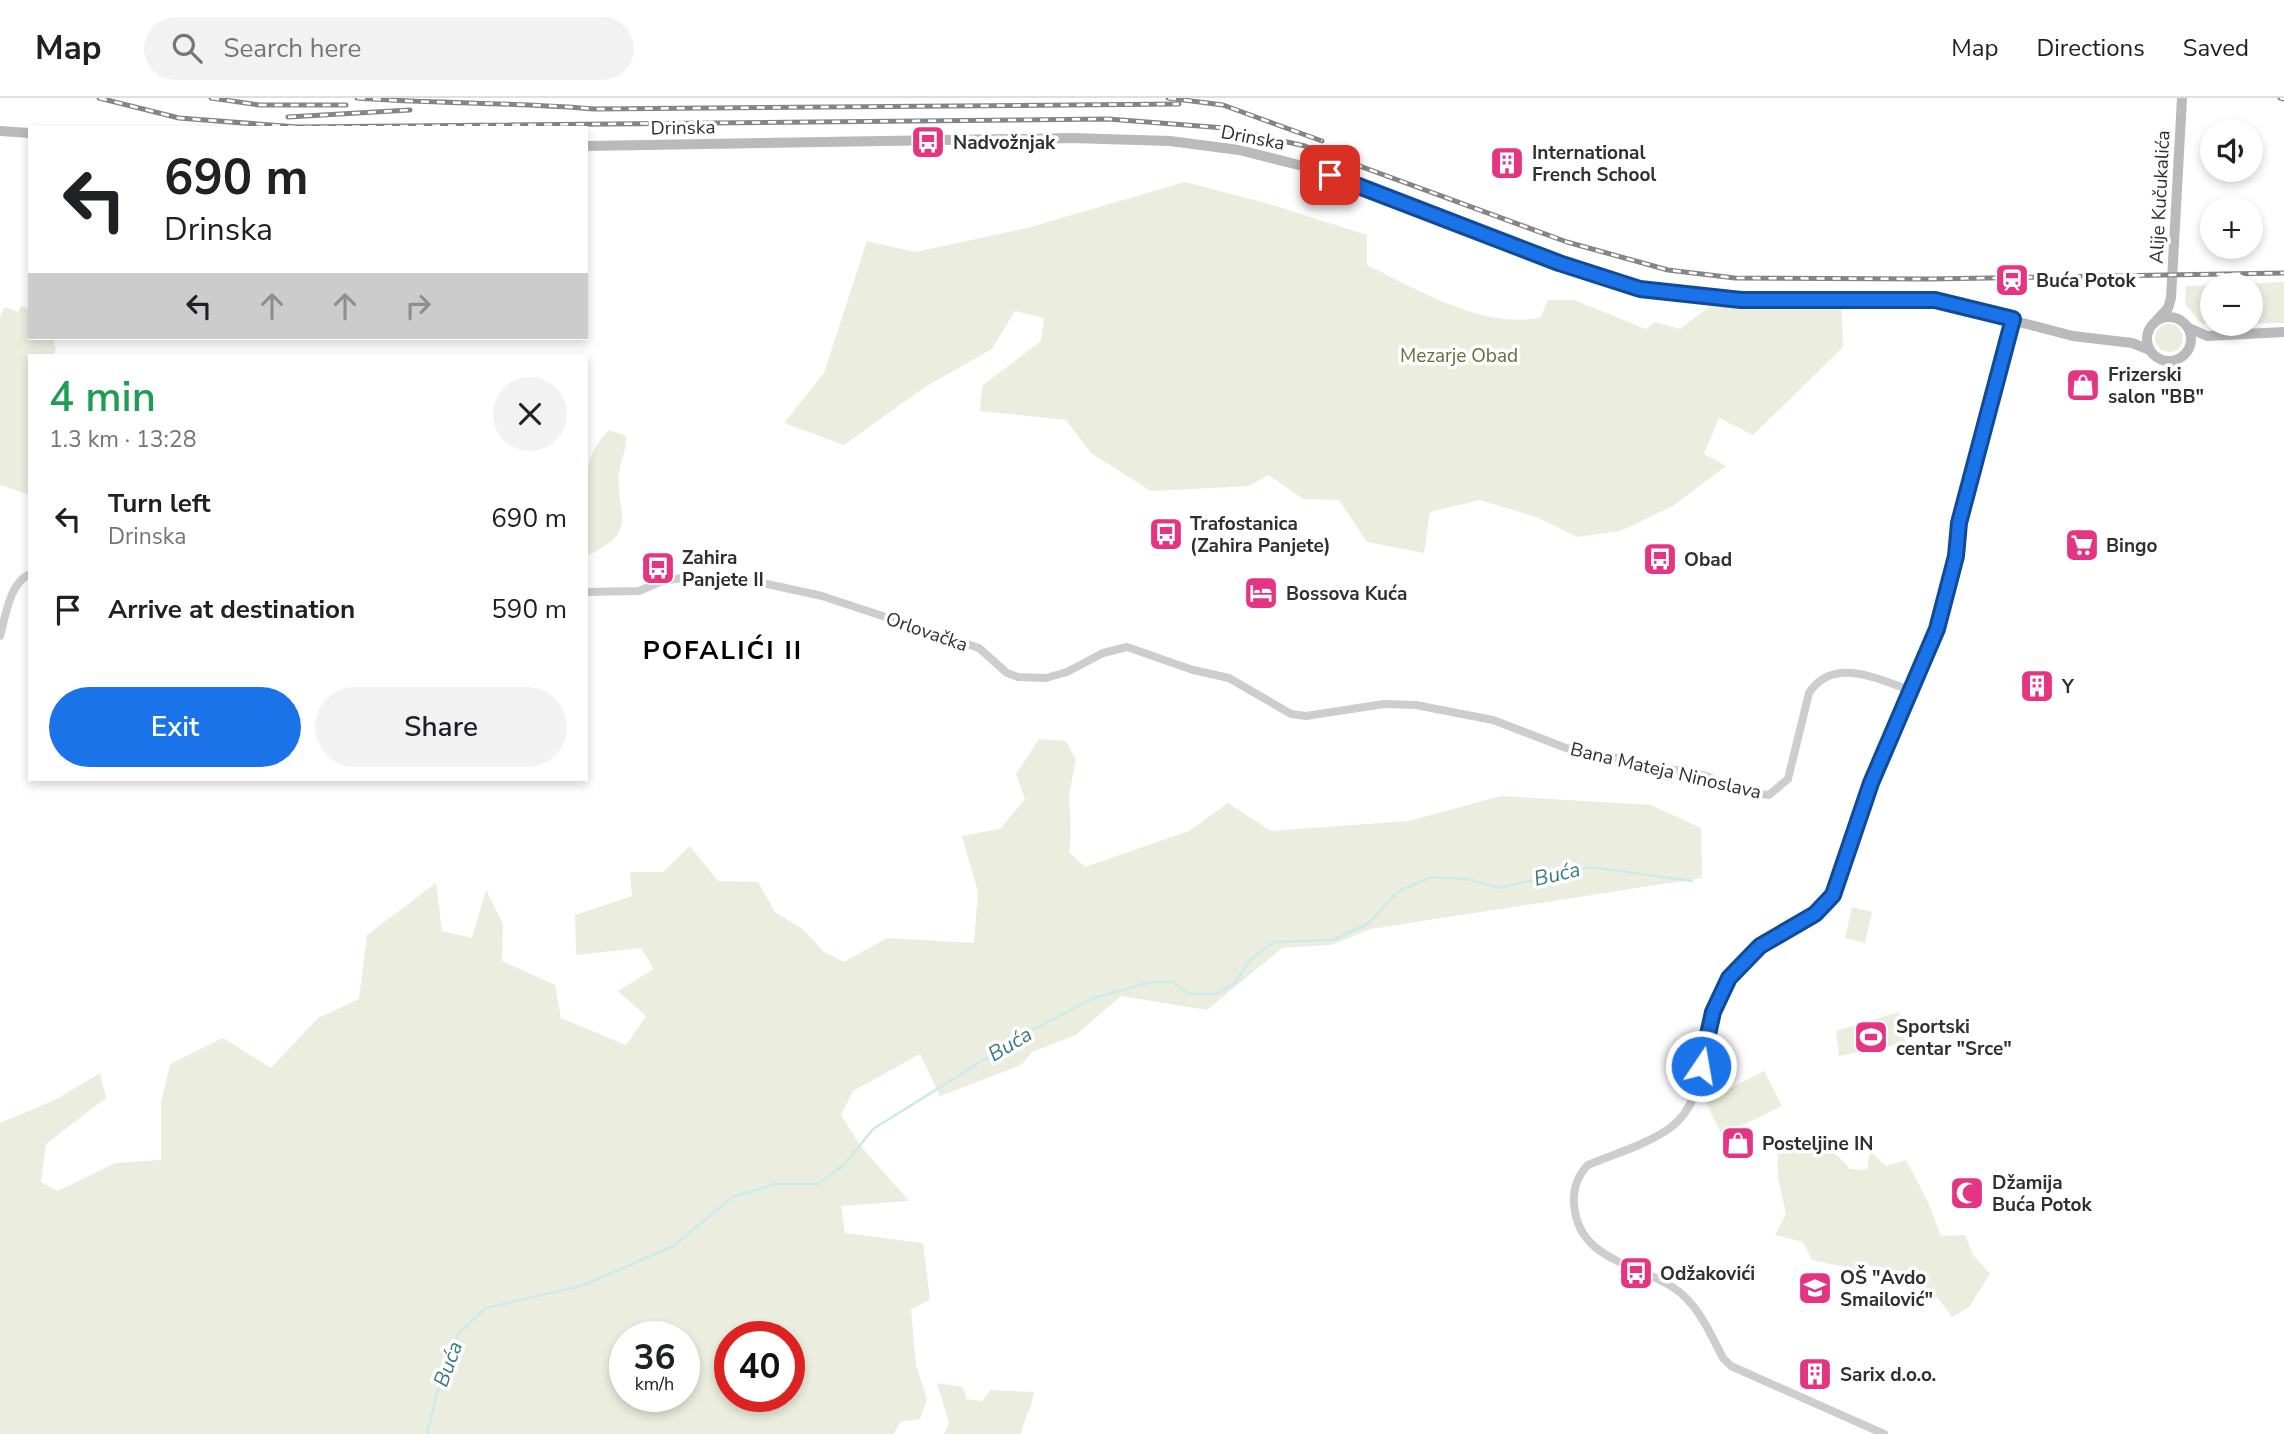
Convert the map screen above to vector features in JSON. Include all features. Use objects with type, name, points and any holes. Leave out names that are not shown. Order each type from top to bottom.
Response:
[{"type":"main road","name":"Alije Kučukalića","points":[[2157,320],[2168,308],[2171,298],[2182,98]]},
{"type":"main road","points":[[0,131],[28,134]]},
{"type":"main road","name":"Drinska","points":[[588,146],[1071,138],[1170,141],[1239,150],[1307,167],[1559,263],[1640,289],[1741,300],[1935,300],[2073,336],[2132,343],[2150,350]]},
{"type":"main road","points":[[2171,298],[2185,324],[2189,349]]},
{"type":"main road","points":[[2132,343],[2157,320],[2170,317],[2200,332]]},
{"type":"main road","points":[[2148,330],[2150,350],[2159,359],[2171,361],[2207,336]]},
{"type":"main road","points":[[2263,333],[2284,332]]},
{"type":"street","points":[[1884,1434],[1731,1366],[1723,1358],[1687,1299],[1673,1287],[1597,1250],[1576,1216],[1574,1195],[1580,1173],[1588,1165],[1670,1128],[1682,1116],[1695,1094],[1713,1012],[1729,978],[1760,946],[1815,914],[1833,895],[1854,828],[1910,690],[1928,654],[1942,614],[1956,556],[1959,523],[2013,319]]},
{"type":"street","points":[[0,636],[13,591],[27,575]]},
{"type":"street","name":"Orlovačka","points":[[588,592],[623,593],[682,578],[767,584],[822,596],[979,648],[1007,673],[1018,677],[1046,678],[1067,672],[1103,653],[1127,647],[1193,670],[1229,678]]},
{"type":"street","name":"Bana Mateja Ninoslava","points":[[1229,678],[1290,714],[1306,716],[1401,703],[1416,705],[1493,720],[1566,748],[1706,776],[1745,792],[1769,795],[1788,779],[1809,693],[1816,682],[1828,675],[1855,673],[1910,690]]},
{"type":"green space","name":"Mezarje Obad","points":[[1185,182],[1266,203],[1367,235],[1367,265],[1450,305],[1472,312],[1517,320],[1540,318],[1548,300],[1574,300],[1646,329],[1655,322],[1680,329],[1731,290],[1841,296],[1843,347],[1753,435],[1719,418],[1704,454],[1726,466],[1673,506],[1620,531],[1577,537],[1539,518],[1480,500],[1430,512],[1424,553],[1367,542],[1339,500],[1303,499],[1269,475],[1249,486],[1151,491],[1091,453],[1066,420],[980,411],[982,386],[1041,341],[1044,318],[1015,311],[992,349],[925,387],[844,445],[784,423],[824,373],[867,241],[915,252],[1027,228]]},
{"type":"green space","points":[[2284,282],[2284,323],[2263,323],[2263,283]]},
{"type":"green space","points":[[2200,285],[2200,322],[2185,304],[2186,286]]},
{"type":"green space","points":[[21,306],[28,308],[28,340],[53,340],[56,349],[54,354],[28,354],[28,494],[0,485],[0,317],[5,307],[18,312]]},
{"type":"green space","points":[[2169,324],[2179,328],[2183,338],[2179,348],[2169,352],[2159,348],[2155,338],[2159,328]]},
{"type":"green space","points":[[610,430],[626,436],[619,483],[622,518],[621,528],[615,537],[604,547],[588,555],[588,467],[599,442]]},
{"type":"green space","points":[[1039,739],[1066,741],[1076,760],[1069,795],[1069,852],[1085,867],[1189,831],[1228,803],[1271,831],[1408,821],[1501,796],[1651,805],[1701,828],[1702,878],[1371,929],[1331,945],[1282,948],[1207,1010],[1121,996],[1076,1035],[1032,1052],[1021,1065],[940,1096],[920,1054],[853,1091],[841,1115],[859,1144],[909,1201],[841,1206],[845,1233],[923,1243],[930,1300],[911,1309],[916,1365],[927,1399],[920,1419],[900,1422],[894,1434],[0,1434],[0,1123],[57,1099],[100,1073],[106,1098],[46,1144],[41,1182],[58,1191],[115,1163],[161,1160],[161,1102],[170,1064],[223,1038],[271,1068],[318,1018],[359,999],[367,935],[436,883],[442,931],[472,938],[486,890],[503,924],[502,961],[555,985],[561,1018],[626,1045],[646,1016],[618,991],[654,969],[641,948],[576,955],[575,915],[632,896],[630,872],[663,872],[690,846],[718,881],[758,882],[775,912],[804,930],[824,952],[844,962],[887,938],[974,943],[978,892],[962,836],[1000,829],[1025,799],[1016,774]]},
{"type":"green space","points":[[1852,907],[1872,912],[1865,943],[1845,938]]},
{"type":"green space","name":"Sportski centar \"Srce\"","points":[[1899,1012],[1905,1043],[1839,1056],[1836,1031]]},
{"type":"green space","points":[[1764,1071],[1782,1106],[1722,1135],[1705,1101]]},
{"type":"green space","points":[[1777,1137],[1799,1138],[1818,1143],[1834,1153],[1850,1169],[1867,1170],[1870,1151],[1886,1166],[1906,1160],[1928,1202],[1941,1236],[1965,1235],[1973,1255],[1990,1274],[1969,1307],[1952,1317],[1938,1298],[1865,1263],[1862,1263],[1860,1270],[1812,1260],[1803,1242],[1775,1235],[1786,1214],[1778,1178]]},
{"type":"green space","points":[[937,1383],[963,1387],[966,1399],[983,1401],[990,1390],[1034,1392],[1021,1434],[944,1434],[949,1423]]},
{"type":"waterway","name":"Buća","points":[[427,1434],[444,1366],[459,1333],[486,1308],[584,1285],[673,1246],[733,1197],[775,1184],[818,1184],[844,1165],[873,1129],[1032,1030],[1094,998],[1151,982],[1173,982],[1189,994],[1215,994],[1235,983],[1249,961],[1274,942],[1332,940],[1368,924],[1397,892],[1431,877],[1467,879],[1499,888],[1590,867],[1692,881]]},
{"type":"railway","points":[[99,98],[179,118],[284,126]]},
{"type":"railway","points":[[211,98],[259,105],[346,105]]},
{"type":"railway","points":[[357,98],[595,109],[1179,104]]},
{"type":"railway","points":[[1168,98],[1223,105],[1322,141]]},
{"type":"railway","points":[[2280,98],[2284,99]]},
{"type":"railway","points":[[288,117],[410,110]]},
{"type":"railway","points":[[398,126],[1108,119],[1225,128],[1305,146],[1567,242],[1668,270],[1735,278],[1928,279],[2284,273]]},
{"type":"place","name":"Nadvožnjak","points":[[928,142]]},
{"type":"place","name":"International French School","points":[[1507,163]]},
{"type":"place","name":"Buća Potok","points":[[2012,280]]},
{"type":"place","name":"Frizerski salon \"BB\"","points":[[2083,385]]},
{"type":"place","name":"Trafostanica (Zahira Panjete)","points":[[1166,534]]},
{"type":"place","name":"Bingo","points":[[2082,545]]},
{"type":"place","name":"Obad","points":[[1660,559]]},
{"type":"place","name":"Zahira Panjete II","points":[[658,568]]},
{"type":"place","name":"Bossova Kuća","points":[[1261,593]]},
{"type":"place","name":"Y","points":[[2037,686]]},
{"type":"place","name":"Sportski centar \"Srce\"","points":[[1871,1037]]},
{"type":"place","name":"Posteljine IN","points":[[1738,1143]]},
{"type":"place","name":"Džamija Buća Potok","points":[[1967,1193]]},
{"type":"place","name":"Odžakovići","points":[[1636,1273]]},
{"type":"place","name":"OŠ \"Avdo Smailović\"","points":[[1815,1288]]},
{"type":"place","name":"Sarix d.o.o.","points":[[1815,1374]]},
{"type":"district","name":"POFALIĆI II","points":[[723,650]]},
{"type":"route","points":[[1330,175],[1559,263],[1640,289],[1741,300],[1935,300],[2013,319],[1959,523],[1956,556],[1942,614],[1928,654],[1871,783],[1833,895],[1815,914],[1760,946],[1729,978],[1713,1012],[1701,1066]]}]
